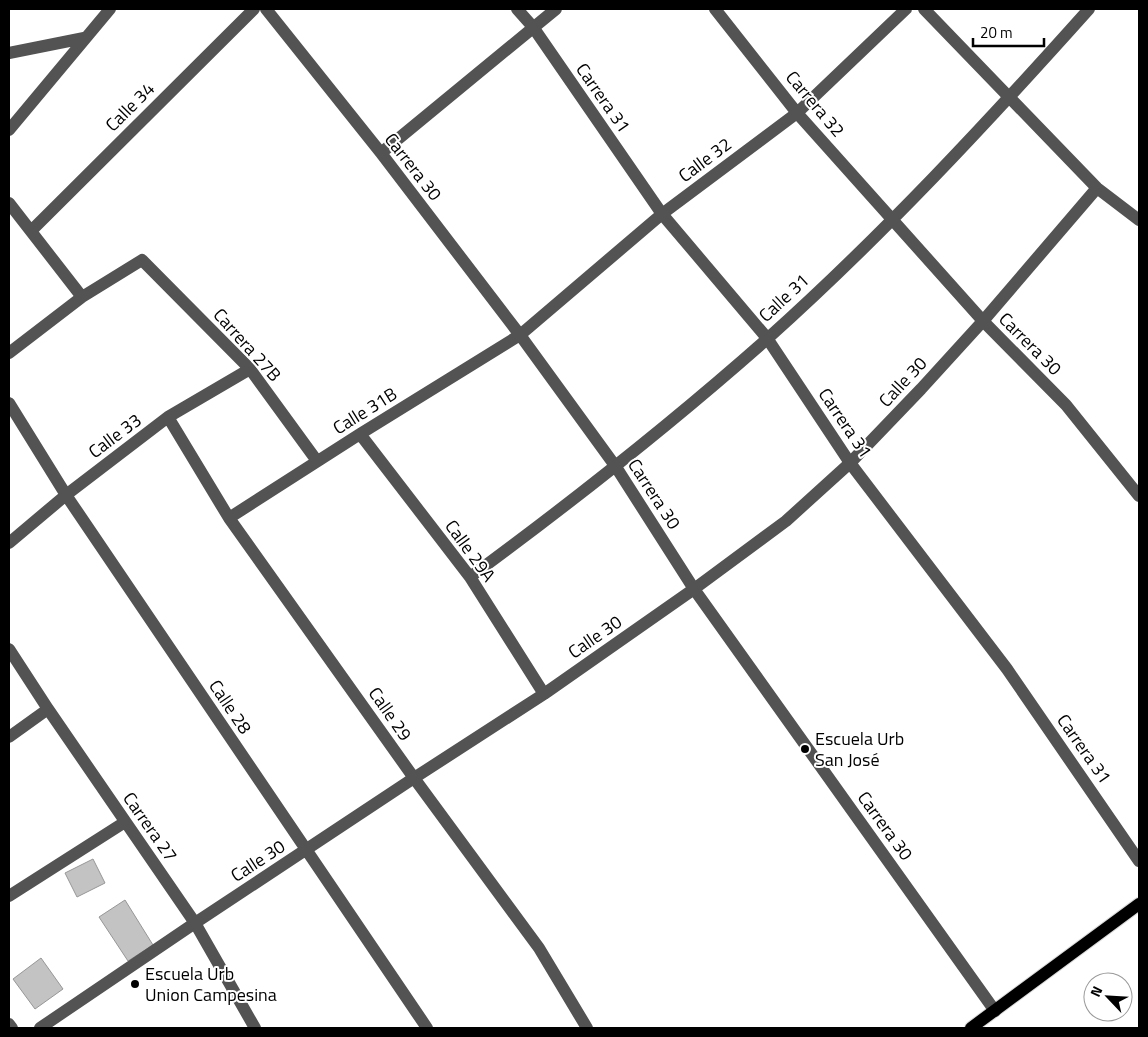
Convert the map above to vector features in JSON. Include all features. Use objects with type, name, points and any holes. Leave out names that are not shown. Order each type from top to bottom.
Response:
[{"type":"main road","points":[[971,1028],[1139,904]]},
{"type":"street","points":[[9,130],[110,9]]},
{"type":"street","name":"Calle 34","points":[[31,231],[254,9]]},
{"type":"street","name":"Carrera 30","points":[[266,9],[381,153],[520,335],[616,467],[694,589],[995,1011]]},
{"type":"street","name":"Carrera 31","points":[[517,9],[533,27],[662,214],[767,338],[850,463],[1007,669],[1139,861]]},
{"type":"street","points":[[381,153],[556,9]]},
{"type":"street","name":"Carrera 32","points":[[715,9],[797,112],[893,219]]},
{"type":"street","name":"Calle 32","points":[[520,335],[662,214],[797,112],[906,9]]},
{"type":"street","points":[[924,9],[1097,188],[1139,220]]},
{"type":"street","name":"Calle 31","points":[[470,577],[616,467],[767,338],[893,219],[1010,98],[1090,9]]},
{"type":"street","points":[[9,53],[84,38]]},
{"type":"street","name":"Calle 30","points":[[40,1028],[195,923],[544,694],[694,589],[786,521],[850,463],[921,389],[983,321],[1097,188]]},
{"type":"street","points":[[9,203],[82,297],[9,353]]},
{"type":"street","name":"Carrera 30","points":[[893,219],[983,321],[1066,405],[1139,496]]},
{"type":"street","name":"Carrera 27B","points":[[82,297],[142,260],[250,369],[317,461]]},
{"type":"street","name":"Calle 31B","points":[[229,518],[520,335]]},
{"type":"street","name":"Calle 33","points":[[9,543],[66,495],[168,417],[250,369]]},
{"type":"street","name":"Calle 28","points":[[9,403],[66,495],[427,1028]]},
{"type":"street","name":"Calle 29","points":[[168,417],[229,518],[414,778],[539,948],[587,1028]]},
{"type":"street","name":"Calle 29A","points":[[360,434],[470,577],[544,694]]},
{"type":"street","name":"Carrera 27","points":[[9,649],[195,923],[255,1028]]},
{"type":"street","points":[[9,737],[48,709]]},
{"type":"street","points":[[9,896],[125,822]]},
{"type":"street","points":[[9,1024],[12,1028]]},
{"type":"building","points":[[93,859],[105,883],[77,897],[65,873]]},
{"type":"building","points":[[125,900],[153,945],[128,961],[99,917]]},
{"type":"building","points":[[41,958],[63,989],[35,1009],[13,979]]},
{"type":"place","name":"Escuela Urb San José","points":[[805,749]]},
{"type":"place","name":"Escuela Urb Union Campesina","points":[[135,984]]}]
